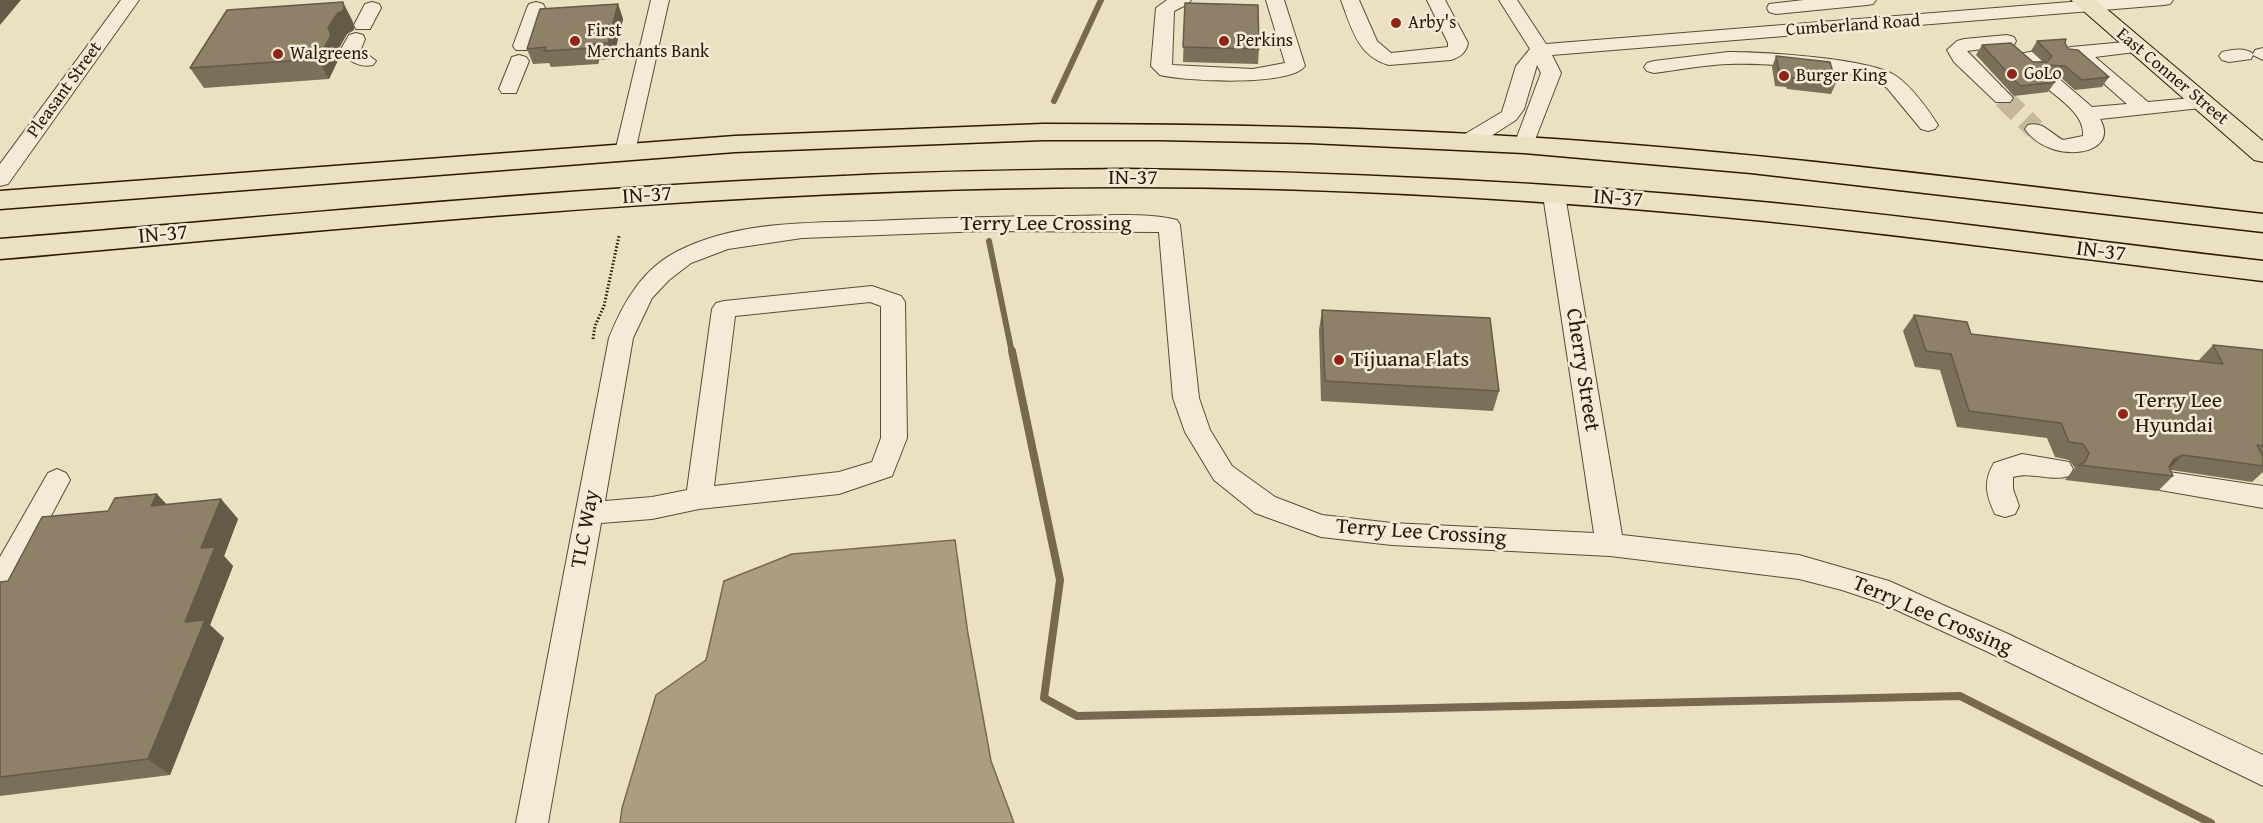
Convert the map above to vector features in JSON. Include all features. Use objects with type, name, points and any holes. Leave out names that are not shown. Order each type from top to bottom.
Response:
[{"type":"highway","name":"IN-37","points":[[0,201],[625,152],[852,138],[1043,132],[1287,135],[1524,145],[1751,164],[2263,223]]},
{"type":"highway","points":[[1300,181],[1367,170],[1486,170],[1507,162],[1524,145]]},
{"type":"highway","points":[[1554,195],[1552,178],[1562,159],[1751,164]]},
{"type":"highway","name":"IN-37","points":[[0,249],[637,196],[773,187],[1055,178],[1300,181],[1414,185],[1554,195],[1770,213],[2263,272]]},
{"type":"highway","points":[[2215,218],[2246,210],[2263,198]]},
{"type":"main road","name":"East Conner Street","points":[[2086,4],[2263,154]]},
{"type":"street","name":"Pleasant Street","points":[[0,180],[130,0]]},
{"type":"street","points":[[625,152],[660,0]]},
{"type":"street","points":[[1182,0],[1165,8],[1161,66],[1167,71],[1257,74],[1289,70],[1295,66],[1275,0]]},
{"type":"street","points":[[1350,0],[1371,49],[1379,56],[1389,59],[1451,54],[1457,49],[1458,43],[1436,0]]},
{"type":"street","points":[[1508,0],[1540,50],[1551,73],[1524,145]]},
{"type":"street","points":[[1776,8],[1867,0]]},
{"type":"street","name":"Cumberland Road","points":[[1540,50],[1980,16],[2086,4],[2164,0]]},
{"type":"street","points":[[1841,2],[1861,25]]},
{"type":"street","points":[[509,89],[536,8]]},
{"type":"street","points":[[1980,16],[2007,41],[2034,60]]},
{"type":"street","points":[[364,24],[351,49],[353,54],[366,61]]},
{"type":"street","points":[[2003,98],[1961,57],[1957,50],[1964,45],[2007,41]]},
{"type":"street","points":[[2136,47],[2073,53],[2109,86],[2144,109]]},
{"type":"street","points":[[1467,142],[1509,116],[1514,109],[1527,66],[1540,50]]},
{"type":"street","points":[[1654,67],[1746,58],[1866,71],[1887,78],[1894,84],[1928,125]]},
{"type":"street","points":[[2035,129],[2050,144],[2065,147],[2093,140],[2094,126],[2087,114],[2063,87]]},
{"type":"street","points":[[2087,114],[2203,104]]},
{"type":"street","name":"Cherry Street","points":[[1554,195],[1610,545]]},
{"type":"street","name":"Terry Lee Crossing","points":[[684,257],[705,248],[735,240],[828,230],[1023,222],[1169,225],[1186,398],[1197,432],[1223,473],[1265,504],[1321,526],[1392,534],[1610,545],[1799,567],[1889,593],[2263,771]]},
{"type":"street","name":"TLC Way","points":[[532,823],[621,338],[631,310],[650,283],[684,257]]},
{"type":"street","points":[[589,513],[652,508],[699,498],[839,483],[883,469],[894,438],[893,302],[872,294],[724,309],[699,498]]},
{"type":"street","points":[[2004,506],[1998,490],[1998,478],[2005,468],[2018,463],[2060,469]]},
{"type":"street","points":[[0,584],[57,480]]},
{"type":"street","points":[[2169,483],[2263,497]]},
{"type":"shaded area","points":[[955,540],[968,634],[991,761],[1014,823],[620,823],[622,808],[656,695],[706,660],[724,581],[792,554]]},
{"type":"building","points":[[343,2],[344,10],[337,14],[328,28],[331,35],[318,59],[190,68],[227,10]]},
{"type":"building","points":[[1185,3],[1258,5],[1259,49],[1183,47]]},
{"type":"building","points":[[618,4],[608,43],[593,44],[592,48],[544,51],[546,47],[527,49],[540,9]]},
{"type":"building","points":[[2066,39],[2068,49],[2078,50],[2109,77],[2082,80],[2065,66],[2049,65],[2044,71],[2055,82],[2020,86],[1982,45],[2011,43],[2033,62],[2047,62],[2052,56],[2037,41]]},
{"type":"building","points":[[1776,56],[1830,62],[1836,83],[1780,75]]},
{"type":"building","points":[[1322,310],[1490,318],[1499,391],[1325,381]]},
{"type":"building","points":[[1914,315],[1967,322],[1971,334],[2223,364],[2213,345],[2263,350],[2263,446],[2257,445],[2263,457],[2263,466],[2183,455],[2174,459],[2169,467],[2173,476],[2079,465],[2085,462],[2089,453],[2083,444],[2069,442],[2061,423],[1969,411],[1951,354],[1926,351]]},
{"type":"building","points":[[157,494],[151,506],[221,499],[201,548],[215,547],[185,622],[205,620],[148,759],[0,777],[0,582],[8,581],[42,517],[108,511],[115,498]]},
{"type":"waterway","points":[[1054,101],[1101,0]]},
{"type":"waterway","points":[[989,241],[1012,353]]},
{"type":"waterway","points":[[1012,351],[1060,580],[1044,698],[1077,716],[1960,696],[2211,823]]},
{"type":"tunnel","points":[[2003,98],[2035,129]]},
{"type":"place","name":"Arby's","points":[[1396,23]]},
{"type":"place","name":"First Merchants Bank","points":[[575,41]]},
{"type":"place","name":"Perkins","points":[[1224,41]]},
{"type":"place","name":"Walgreens","points":[[278,54]]},
{"type":"place","name":"GoLo","points":[[2012,74]]},
{"type":"place","name":"Burger King","points":[[1784,76]]},
{"type":"place","name":"Tijuana Flats","points":[[1339,360]]},
{"type":"place","name":"Terry Lee Hyundai","points":[[2123,414]]}]
